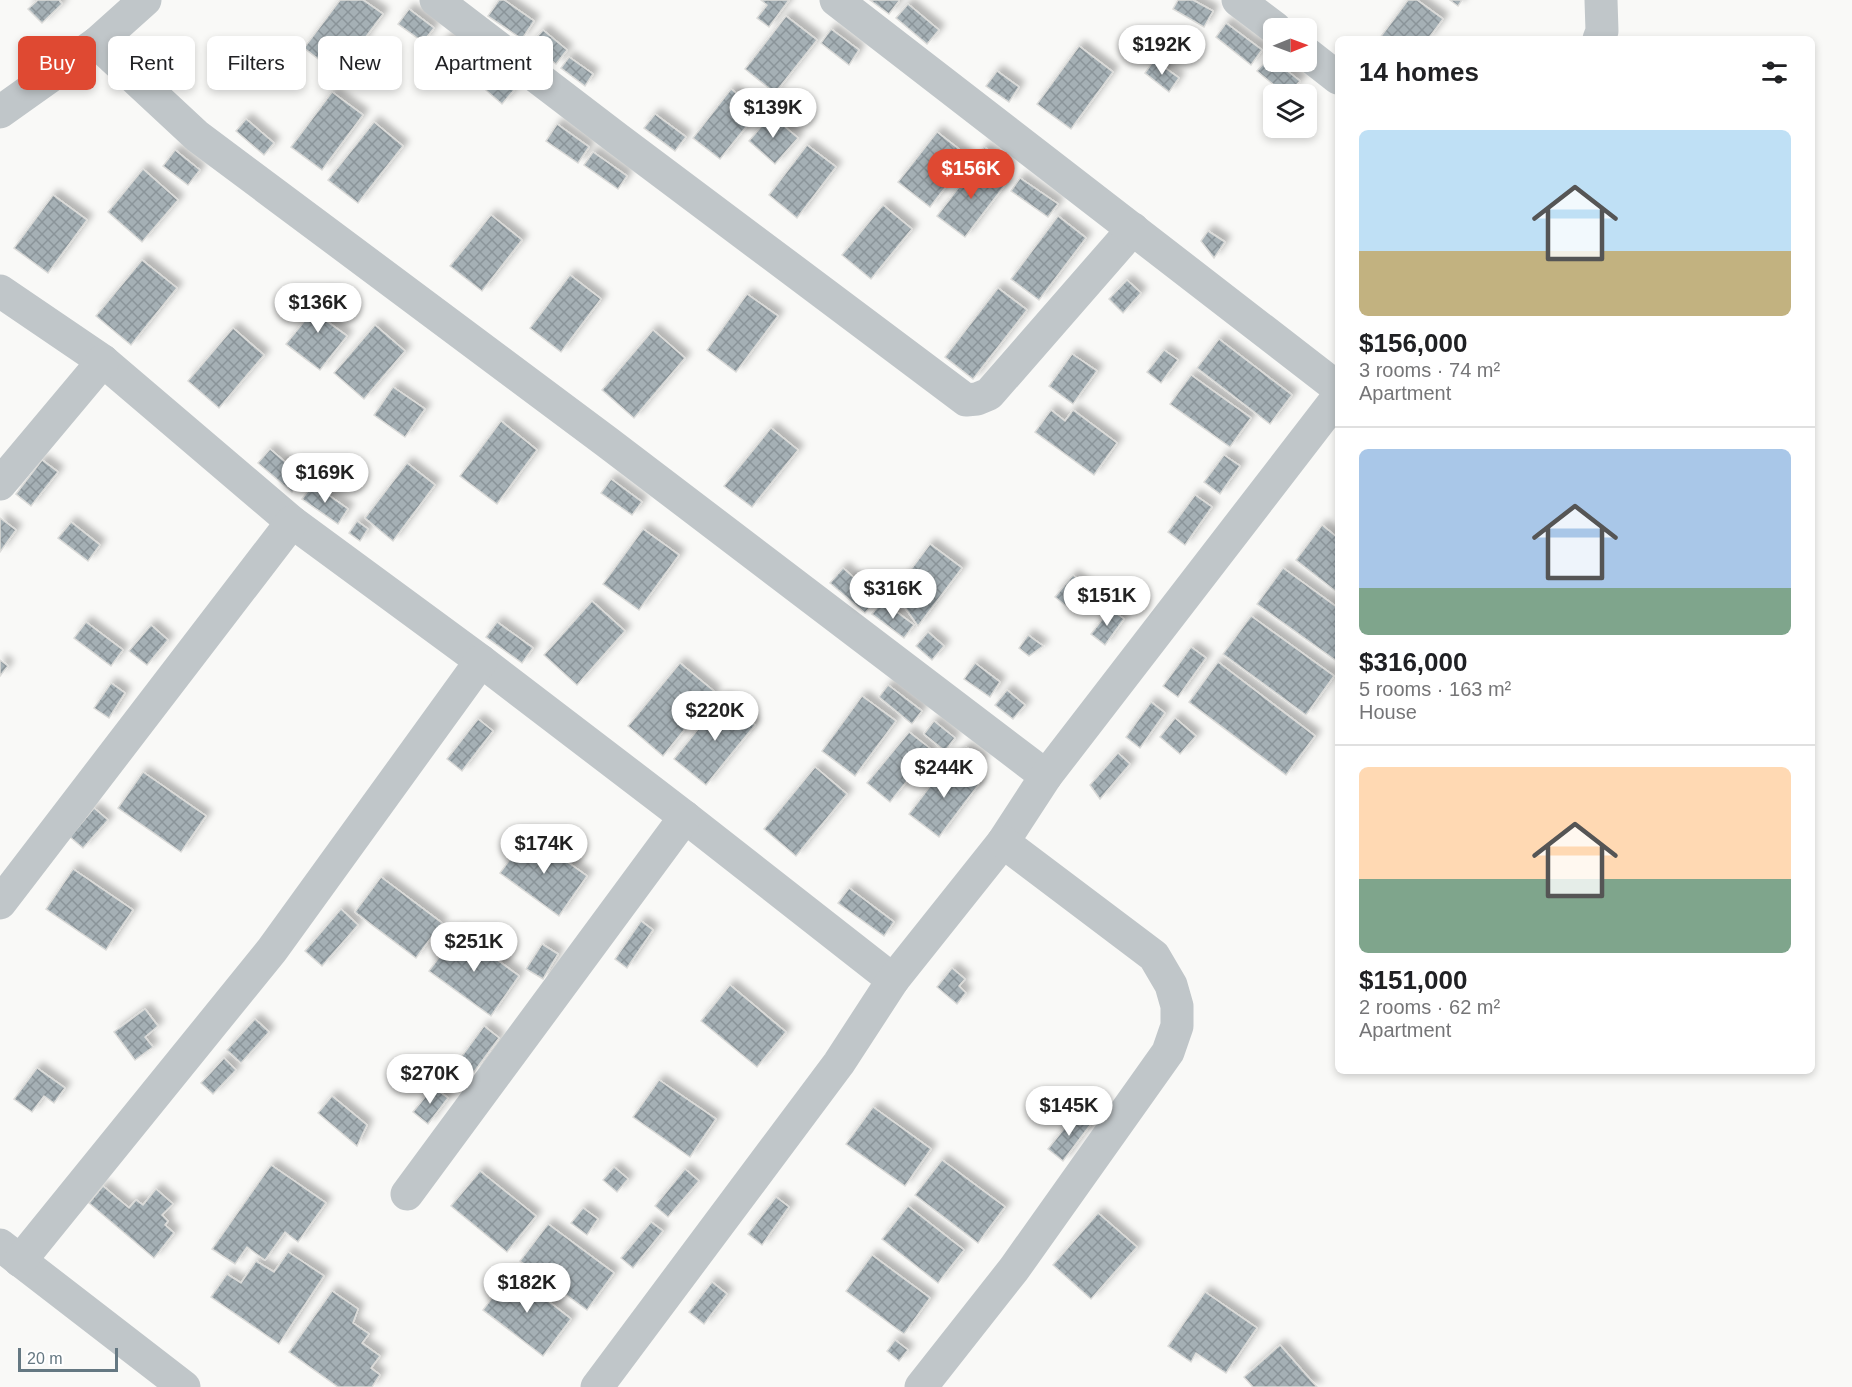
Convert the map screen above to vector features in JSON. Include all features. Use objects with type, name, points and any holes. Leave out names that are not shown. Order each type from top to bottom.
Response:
[{"type":"street","points":[[0,112],[97,43],[145,0]]},
{"type":"street","points":[[436,0],[966,400],[977,399],[989,394],[1133,229]]},
{"type":"street","points":[[836,0],[1335,386]]},
{"type":"street","points":[[1238,0],[1263,19]]},
{"type":"street","points":[[1600,36],[1601,0]]},
{"type":"street","points":[[97,43],[197,136],[607,442],[1046,776]]},
{"type":"street","points":[[1317,62],[1335,76]]},
{"type":"street","points":[[0,291],[103,361],[292,522],[685,817],[893,980]]},
{"type":"street","points":[[0,484],[103,361]]},
{"type":"street","points":[[597,1387],[839,1063],[893,980],[1003,842],[1046,776],[1335,401]]},
{"type":"street","points":[[0,903],[292,522]]},
{"type":"street","points":[[184,1387],[10,1253],[272,950],[481,662]]},
{"type":"street","points":[[407,1194],[685,817]]},
{"type":"street","points":[[921,1387],[1014,1269],[1161,1062],[1168,1052],[1177,1026],[1177,1006],[1171,985],[1154,956],[1003,842]]},
{"type":"building","points":[[38,0],[59,0],[62,4],[42,23],[28,9]]},
{"type":"building","points":[[340,0],[363,0],[383,14],[366,36],[318,36],[318,59],[306,50],[306,45]]},
{"type":"building","points":[[499,0],[504,0],[534,21],[524,36],[518,36],[488,16]]},
{"type":"building","points":[[761,0],[789,0],[769,27],[757,18],[767,5]]},
{"type":"building","points":[[870,0],[898,0],[899,1],[889,14]]},
{"type":"building","points":[[1178,0],[1193,0],[1213,11],[1204,27],[1173,9]]},
{"type":"building","points":[[1408,0],[1417,0],[1443,19],[1430,36],[1381,36]]},
{"type":"building","points":[[1450,0],[1462,0],[1458,6]]},
{"type":"building","points":[[908,4],[939,30],[927,44],[896,18]]},
{"type":"building","points":[[409,9],[434,28],[428,36],[415,36],[398,24]]},
{"type":"building","points":[[786,16],[817,40],[775,93],[745,69]]},
{"type":"building","points":[[1226,23],[1262,50],[1251,65],[1216,37]]},
{"type":"building","points":[[831,29],[859,50],[849,65],[821,43]]},
{"type":"building","points":[[543,30],[550,36],[538,36]]},
{"type":"building","points":[[553,38],[567,50],[556,64],[553,62]]},
{"type":"building","points":[[1079,46],[1113,72],[1071,129],[1037,104]]},
{"type":"building","points":[[569,57],[593,74],[585,86],[561,68]]},
{"type":"building","points":[[1154,60],[1179,78],[1169,92],[1145,73]]},
{"type":"building","points":[[1263,64],[1263,72],[1289,72],[1300,81],[1297,84],[1273,84],[1257,71]]},
{"type":"building","points":[[997,71],[1019,87],[1009,102],[986,86]]},
{"type":"building","points":[[731,89],[759,111],[720,159],[693,138]]},
{"type":"building","points":[[486,90],[514,90],[502,104]]},
{"type":"building","points":[[332,92],[363,115],[322,170],[291,147]]},
{"type":"building","points":[[655,114],[686,137],[675,151],[644,128]]},
{"type":"building","points":[[771,115],[798,138],[775,164],[749,141]]},
{"type":"building","points":[[246,119],[274,143],[264,155],[236,131]]},
{"type":"building","points":[[374,122],[403,146],[358,203],[328,180]]},
{"type":"building","points":[[557,124],[589,147],[578,163],[546,141]]},
{"type":"building","points":[[937,132],[969,157],[930,207],[898,182]]},
{"type":"building","points":[[807,145],[836,167],[797,218],[769,195]]},
{"type":"building","points":[[984,147],[1010,166],[1003,176],[977,158]]},
{"type":"building","points":[[175,150],[200,170],[188,185],[163,166]]},
{"type":"building","points":[[593,152],[627,176],[618,189],[584,165]]},
{"type":"building","points":[[977,163],[1005,185],[965,237],[937,216]]},
{"type":"building","points":[[143,169],[178,200],[142,242],[108,212]]},
{"type":"building","points":[[1020,178],[1058,204],[1048,217],[1011,191]]},
{"type":"building","points":[[53,195],[87,220],[48,273],[14,248]]},
{"type":"building","points":[[883,205],[912,229],[871,279],[842,255]]},
{"type":"building","points":[[491,215],[522,240],[482,291],[450,266]]},
{"type":"building","points":[[1058,216],[1086,238],[1039,300],[1011,279]]},
{"type":"building","points":[[1208,231],[1225,242],[1214,258],[1201,241]]},
{"type":"building","points":[[142,260],[177,288],[131,345],[96,316]]},
{"type":"building","points":[[570,275],[601,299],[561,352],[530,328]]},
{"type":"building","points":[[1127,280],[1141,293],[1123,313],[1109,299]]},
{"type":"building","points":[[998,288],[1027,310],[973,379],[945,357]]},
{"type":"building","points":[[326,294],[341,306],[328,322],[347,336],[320,370],[286,344]]},
{"type":"building","points":[[747,294],[778,316],[736,372],[707,350]]},
{"type":"building","points":[[375,325],[405,351],[364,399],[334,373]]},
{"type":"building","points":[[233,328],[264,355],[219,408],[188,381]]},
{"type":"building","points":[[653,330],[685,358],[634,418],[602,390]]},
{"type":"building","points":[[1219,339],[1292,395],[1270,424],[1197,368]]},
{"type":"building","points":[[1164,350],[1178,360],[1161,383],[1147,372]]},
{"type":"building","points":[[1072,354],[1097,371],[1073,404],[1049,386]]},
{"type":"building","points":[[1191,375],[1251,418],[1230,447],[1170,404]]},
{"type":"building","points":[[393,387],[425,409],[405,437],[374,415]]},
{"type":"building","points":[[1051,410],[1065,421],[1073,410],[1117,443],[1094,475],[1035,432]]},
{"type":"building","points":[[501,421],[537,450],[497,504],[460,476]]},
{"type":"building","points":[[771,428],[798,450],[752,507],[724,486]]},
{"type":"building","points":[[270,449],[304,478],[292,492],[258,463]]},
{"type":"building","points":[[1224,455],[1240,466],[1220,494],[1204,482]]},
{"type":"building","points":[[42,460],[58,472],[31,506],[16,494]]},
{"type":"building","points":[[407,463],[435,485],[393,541],[365,518]]},
{"type":"building","points":[[611,479],[642,502],[632,515],[601,493]]},
{"type":"building","points":[[313,484],[348,509],[338,524],[302,499]]},
{"type":"building","points":[[1195,495],[1212,507],[1185,545],[1168,532]]},
{"type":"building","points":[[0,518],[16,530],[0,552]]},
{"type":"building","points":[[357,521],[368,529],[360,541],[349,533]]},
{"type":"building","points":[[71,522],[100,545],[88,561],[58,538]]},
{"type":"building","points":[[1322,525],[1335,536],[1335,591],[1296,560]]},
{"type":"building","points":[[643,529],[679,555],[639,610],[603,584]]},
{"type":"building","points":[[930,544],[962,568],[918,626],[894,592]]},
{"type":"building","points":[[843,568],[878,599],[865,613],[830,583]]},
{"type":"building","points":[[1283,568],[1335,606],[1335,660],[1257,604]]},
{"type":"building","points":[[1073,575],[1093,592],[1075,613],[1055,597]]},
{"type":"building","points":[[592,601],[625,631],[577,685],[544,655]]},
{"type":"building","points":[[882,601],[914,625],[904,638],[872,614]]},
{"type":"building","points":[[1110,609],[1124,619],[1105,645],[1091,634]]},
{"type":"building","points":[[1251,616],[1334,676],[1306,715],[1223,654]]},
{"type":"building","points":[[86,622],[123,650],[111,666],[74,638]]},
{"type":"building","points":[[497,622],[533,648],[522,663],[486,637]]},
{"type":"building","points":[[151,625],[168,640],[147,665],[129,651]]},
{"type":"building","points":[[928,632],[944,646],[932,660],[916,646]]},
{"type":"building","points":[[1028,635],[1043,646],[1029,656],[1019,648]]},
{"type":"building","points":[[1191,647],[1206,658],[1178,697],[1163,686]]},
{"type":"building","points":[[0,660],[8,666],[0,676]]},
{"type":"building","points":[[1218,662],[1315,736],[1286,775],[1189,702]]},
{"type":"building","points":[[680,663],[715,692],[663,756],[628,726]]},
{"type":"building","points":[[975,663],[1000,682],[990,697],[964,679]]},
{"type":"building","points":[[111,683],[125,693],[109,718],[94,708]]},
{"type":"building","points":[[888,685],[922,711],[912,724],[879,697]]},
{"type":"building","points":[[1007,690],[1025,705],[1013,719],[995,705]]},
{"type":"building","points":[[862,696],[896,721],[855,776],[822,751]]},
{"type":"building","points":[[723,698],[755,725],[706,785],[674,759]]},
{"type":"building","points":[[1151,702],[1165,713],[1140,748],[1126,737]]},
{"type":"building","points":[[1175,718],[1196,736],[1180,754],[1160,737]]},
{"type":"building","points":[[478,719],[493,731],[462,771],[447,759]]},
{"type":"building","points":[[934,721],[955,738],[945,751],[924,734]]},
{"type":"building","points":[[909,732],[932,750],[890,802],[867,783]]},
{"type":"building","points":[[966,747],[983,760],[974,772],[956,758]]},
{"type":"building","points":[[1118,753],[1130,764],[1100,799],[1090,785]]},
{"type":"building","points":[[949,761],[979,784],[939,837],[909,814]]},
{"type":"building","points":[[815,767],[847,794],[796,856],[764,829]]},
{"type":"building","points":[[143,772],[206,816],[181,852],[118,808]]},
{"type":"building","points":[[94,808],[108,820],[83,848],[70,837]]},
{"type":"building","points":[[528,834],[587,876],[559,916],[500,873]]},
{"type":"building","points":[[73,869],[133,910],[106,950],[46,909]]},
{"type":"building","points":[[381,877],[442,923],[416,958],[355,912]]},
{"type":"building","points":[[849,888],[894,922],[884,936],[838,903]]},
{"type":"building","points":[[341,909],[358,925],[322,966],[305,951]]},
{"type":"building","points":[[641,921],[653,930],[627,968],[615,959]]},
{"type":"building","points":[[458,931],[519,976],[491,1016],[429,971]]},
{"type":"building","points":[[542,944],[558,954],[543,979],[526,969]]},
{"type":"building","points":[[952,968],[965,979],[959,986],[966,993],[957,1004],[937,987]]},
{"type":"building","points":[[730,985],[786,1032],[757,1067],[701,1021]]},
{"type":"building","points":[[145,1009],[158,1026],[145,1037],[153,1047],[135,1060],[114,1032]]},
{"type":"building","points":[[255,1019],[269,1032],[241,1063],[227,1050]]},
{"type":"building","points":[[484,1026],[499,1038],[474,1072],[459,1060]]},
{"type":"building","points":[[224,1058],[236,1070],[213,1094],[201,1083]]},
{"type":"building","points":[[37,1068],[65,1088],[54,1103],[44,1096],[32,1112],[14,1099]]},
{"type":"building","points":[[659,1080],[716,1119],[690,1157],[633,1117]]},
{"type":"building","points":[[433,1087],[448,1098],[428,1124],[413,1112]]},
{"type":"building","points":[[332,1096],[367,1125],[357,1146],[318,1113]]},
{"type":"building","points":[[873,1107],[931,1149],[905,1186],[846,1144]]},
{"type":"building","points":[[1076,1113],[1091,1124],[1063,1161],[1048,1149]]},
{"type":"building","points":[[942,1160],[1005,1207],[978,1243],[915,1195]]},
{"type":"building","points":[[271,1165],[326,1203],[298,1242],[285,1232],[265,1260],[247,1247],[235,1264],[212,1249]]},
{"type":"building","points":[[614,1167],[628,1179],[617,1192],[603,1180]]},
{"type":"building","points":[[685,1169],[699,1181],[668,1217],[655,1206]]},
{"type":"building","points":[[480,1171],[536,1216],[507,1252],[451,1206]]},
{"type":"building","points":[[103,1186],[129,1208],[136,1200],[143,1205],[156,1189],[173,1204],[162,1215],[168,1221],[165,1225],[174,1233],[154,1258],[89,1203]]},
{"type":"building","points":[[776,1197],[789,1207],[762,1245],[748,1234]]},
{"type":"building","points":[[908,1206],[964,1250],[938,1283],[882,1239]]},
{"type":"building","points":[[583,1208],[598,1219],[587,1235],[571,1223]]},
{"type":"building","points":[[1098,1213],[1137,1247],[1091,1299],[1053,1265]]},
{"type":"building","points":[[651,1222],[663,1231],[633,1268],[621,1258]]},
{"type":"building","points":[[548,1224],[614,1273],[587,1310],[520,1261]]},
{"type":"building","points":[[288,1252],[324,1276],[279,1344],[211,1297],[227,1274],[241,1283],[256,1261],[274,1272]]},
{"type":"building","points":[[872,1255],[930,1298],[904,1334],[846,1291]]},
{"type":"building","points":[[511,1272],[571,1319],[543,1356],[483,1310]]},
{"type":"building","points":[[712,1282],[727,1294],[704,1324],[689,1312]]},
{"type":"building","points":[[332,1291],[358,1309],[353,1323],[369,1334],[362,1343],[380,1356],[371,1368],[380,1375],[372,1387],[338,1387],[289,1352]]},
{"type":"building","points":[[1205,1292],[1257,1328],[1226,1373],[1196,1353],[1191,1362],[1168,1346]]},
{"type":"building","points":[[895,1340],[908,1350],[899,1361],[887,1351]]},
{"type":"building","points":[[1280,1345],[1317,1387],[1253,1387],[1244,1377]]}]
